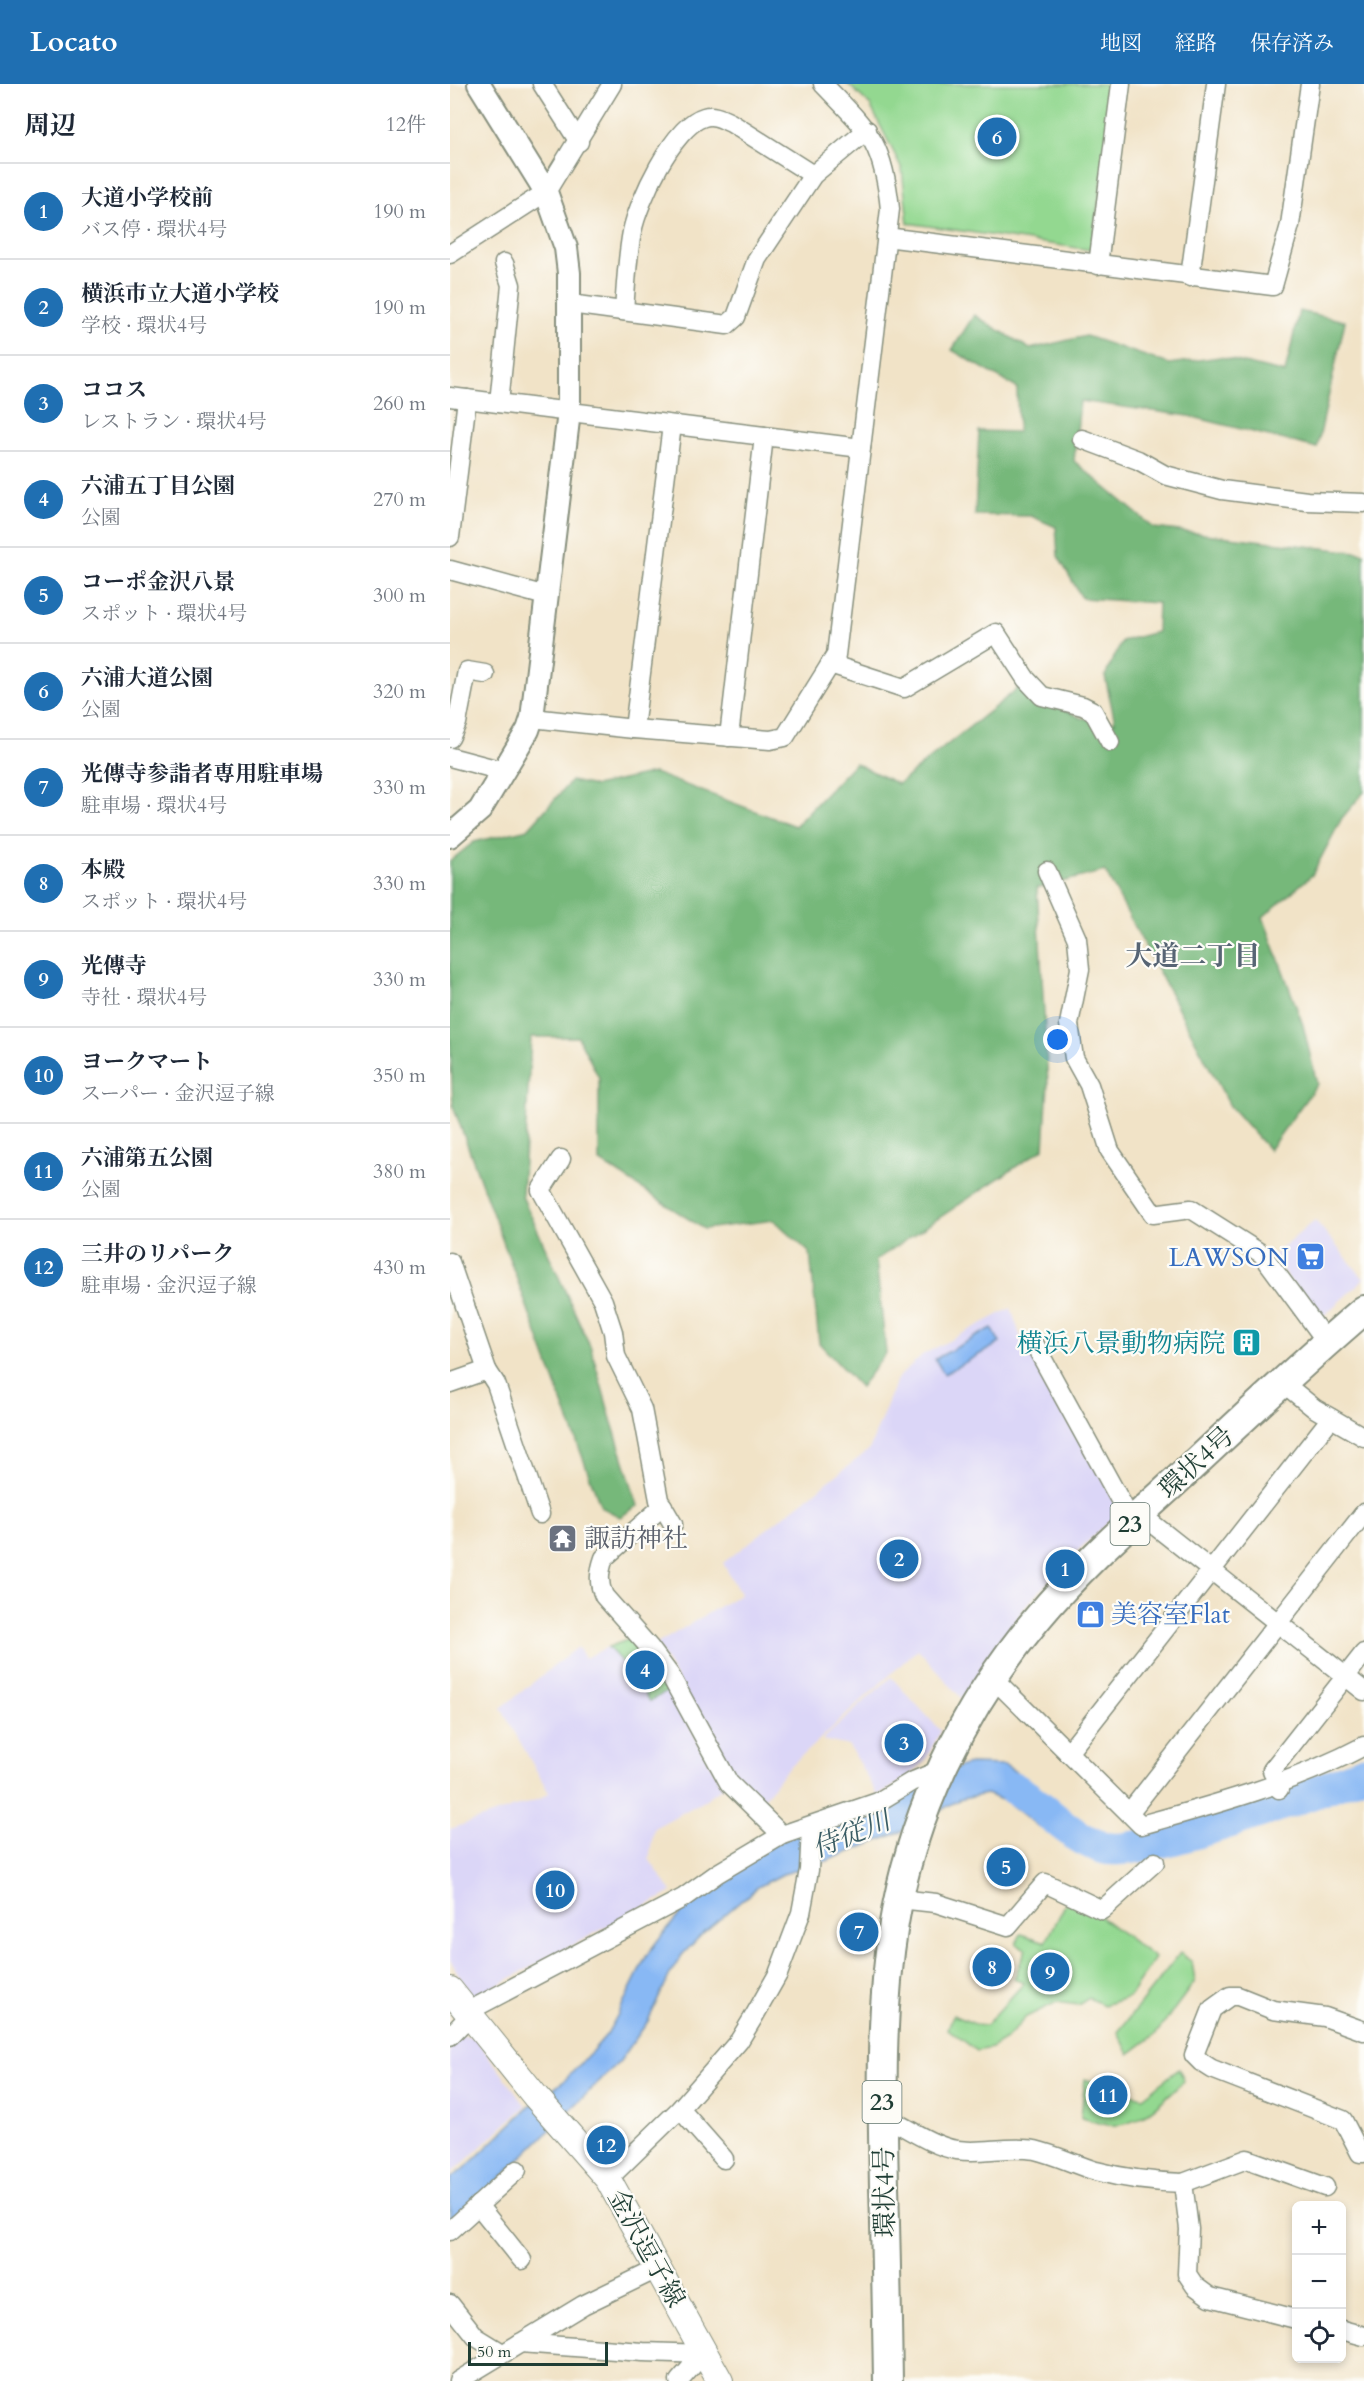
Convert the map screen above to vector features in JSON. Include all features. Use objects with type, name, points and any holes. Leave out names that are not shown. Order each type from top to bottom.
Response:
[{"type":"main road","name":"環状4号","points":[[888,2381],[882,2115],[886,1993],[899,1899],[918,1826],[940,1772],[992,1677],[1036,1619],[1136,1518],[1326,1341],[1364,1310]]},
{"type":"main road","points":[[450,1990],[470,2016]]},
{"type":"main road","name":"金沢逗子線","points":[[470,2016],[536,2097],[608,2179],[720,2381]]},
{"type":"street","points":[[450,836],[480,810],[528,730],[532,718],[569,412],[570,304],[566,248],[546,192],[478,84]]},
{"type":"street","points":[[542,84],[579,142]]},
{"type":"street","points":[[450,254],[546,192],[579,142],[612,84]]},
{"type":"street","points":[[532,718],[770,740],[785,737],[836,655],[890,209],[886,175],[876,144],[867,130],[823,84]]},
{"type":"street","points":[[1098,265],[1121,84]]},
{"type":"street","points":[[1190,277],[1216,84]]},
{"type":"street","points":[[886,237],[1273,286],[1290,225],[1310,84]]},
{"type":"street","points":[[624,311],[629,252],[643,198],[685,128],[696,120],[707,116],[718,117],[731,123],[813,175]]},
{"type":"street","points":[[570,304],[727,324],[736,317],[757,258],[813,175],[867,130]]},
{"type":"street","points":[[500,403],[511,285],[504,263]]},
{"type":"street","points":[[450,537],[459,398],[861,448]]},
{"type":"street","points":[[634,729],[672,425]]},
{"type":"street","points":[[729,736],[764,436]]},
{"type":"street","points":[[1082,438],[1138,459],[1165,475],[1222,490],[1307,501],[1364,503]]},
{"type":"street","points":[[450,570],[546,596]]},
{"type":"street","points":[[830,664],[904,688],[996,633],[1026,679],[1042,696],[1083,706],[1093,711],[1110,742]]},
{"type":"street","points":[[450,738],[457,723],[467,671],[485,674]]},
{"type":"street","points":[[450,757],[503,771]]},
{"type":"street","points":[[1047,871],[1077,939],[1080,969],[1070,1024],[1074,1058],[1089,1084],[1110,1150],[1153,1214],[1191,1209],[1262,1254],[1326,1341]]},
{"type":"street","points":[[561,1159],[541,1190],[603,1301],[613,1332],[616,1356],[642,1409],[659,1500],[674,1524]]},
{"type":"street","points":[[450,1262],[488,1370],[496,1384],[540,1514]]},
{"type":"street","points":[[1035,1345],[1136,1518],[1211,1571],[1364,1691]]},
{"type":"street","points":[[450,1383],[488,1370]]},
{"type":"street","points":[[1282,1382],[1331,1418],[1364,1437]]},
{"type":"street","points":[[1068,1753],[1331,1418]]},
{"type":"street","points":[[663,1506],[604,1558],[600,1569],[599,1586],[604,1596],[650,1648],[670,1675],[729,1783],[782,1835]]},
{"type":"street","points":[[1129,1813],[1364,1514]]},
{"type":"street","points":[[1278,1786],[1272,1770],[1364,1653]]},
{"type":"street","points":[[992,1677],[1141,1826],[1278,1786],[1330,1764],[1364,1746]]},
{"type":"street","points":[[450,2036],[480,2005],[683,1898],[718,1873],[782,1835],[811,1829],[878,1802],[911,1782],[940,1772]]},
{"type":"street","points":[[608,2179],[680,2109],[739,2041],[778,1974],[801,1913],[809,1870],[811,1829]]},
{"type":"street","points":[[899,1899],[936,1903],[1008,1926],[1046,1883],[1102,1910],[1155,1862]]},
{"type":"street","points":[[1364,2031],[1325,2017],[1273,2010],[1238,1996],[1230,1996],[1212,2009],[1194,2055],[1212,2069],[1343,2120],[1359,2152],[1364,2153]]},
{"type":"street","points":[[680,2109],[724,2159]]},
{"type":"street","points":[[882,2115],[912,2129],[935,2144],[956,2150],[977,2152],[1019,2148],[1035,2150],[1095,2171],[1145,2182],[1182,2183],[1247,2158],[1325,2187]]},
{"type":"street","points":[[450,2231],[517,2170]]},
{"type":"street","points":[[1182,2183],[1189,2229],[1187,2274],[1195,2286],[1210,2297],[1292,2318]]},
{"type":"street","points":[[478,2205],[522,2260]]},
{"type":"street","points":[[458,2381],[583,2305],[659,2268]]},
{"type":"street","points":[[450,2304],[476,2337],[502,2353]]},
{"type":"street","points":[[1346,2331],[1364,2336]]},
{"type":"street","points":[[520,2343],[706,2354]]},
{"type":"street","points":[[679,2381],[706,2354]]},
{"type":"shaded area","points":[[1315,1220],[1364,1279],[1318,1321],[1273,1256]]},
{"type":"shaded area","points":[[1011,1308],[1022,1341],[1030,1348],[1118,1506],[1114,1518],[1074,1554],[1025,1607],[962,1699],[918,1649],[784,1772],[760,1804],[732,1778],[657,1644],[740,1594],[723,1563],[869,1450],[897,1379],[922,1355]]},
{"type":"shaded area","points":[[578,1647],[585,1658],[608,1647],[634,1675],[649,1701],[670,1690],[723,1787],[702,1802],[654,1828],[649,1859],[672,1892],[473,1998],[450,1960],[450,1829],[539,1799],[549,1793],[501,1708]]},
{"type":"shaded area","points":[[891,1677],[941,1731],[924,1762],[905,1779],[878,1796],[849,1746],[822,1740]]},
{"type":"shaded area","points":[[462,2036],[475,2038],[526,2106],[450,2175],[450,2047]]},
{"type":"green space","points":[[848,84],[1117,84],[1091,250],[908,223],[902,169],[870,105]]},
{"type":"green space","points":[[1299,311],[1345,321],[1317,448],[1189,416],[1080,401],[1074,461],[1154,528],[1364,553],[1364,792],[1342,818],[1312,875],[1263,917],[1303,1025],[1317,1084],[1269,1150],[1230,1106],[1105,871],[1037,888],[1048,1084],[1044,1148],[876,1260],[886,1353],[860,1387],[819,1343],[810,1253],[774,1220],[704,1229],[599,1161],[599,1078],[578,1037],[531,1037],[522,1196],[591,1348],[638,1506],[620,1517],[601,1507],[453,1106],[450,1036],[450,861],[474,842],[528,829],[571,781],[595,786],[654,773],[795,826],[855,763],[898,784],[1020,687],[1081,718],[1115,722],[1105,676],[1122,641],[1157,632],[1158,603],[1082,598],[1058,556],[1056,527],[1031,516],[975,515],[979,431],[1018,432],[1017,388],[952,350],[974,315],[1030,349],[1086,336],[1169,364],[1220,357],[1285,373]]},
{"type":"green space","points":[[633,1638],[670,1690],[649,1701],[634,1675],[608,1647]]},
{"type":"green space","points":[[1067,1901],[1099,1916],[1155,1958],[1129,1997],[1104,2005],[1089,1998],[1078,2005],[1057,2002],[1026,2017],[1006,2039],[991,2048],[977,2051],[948,2029],[953,2015],[975,2024],[986,2025],[1024,1983],[1014,1979],[1026,1949],[1016,1944],[1021,1934],[1046,1942]]},
{"type":"green space","points":[[1180,1953],[1192,1962],[1195,1981],[1156,2034],[1129,2054],[1118,2032]]},
{"type":"green space","points":[[1179,2069],[1184,2081],[1140,2118],[1119,2125],[1081,2118],[1085,2079],[1143,2097]]},
{"type":"water","points":[[992,1328],[1000,1343],[944,1374],[935,1359]]},
{"type":"water","points":[[971,1764],[1005,1765],[1058,1804],[1039,1827],[1007,1802],[986,1794],[958,1800],[911,1828],[816,1865],[783,1874],[758,1887],[704,1932],[682,1955],[670,1974],[648,2021],[620,2061],[450,2228],[450,2179],[464,2169],[528,2108],[564,2081],[607,2034],[647,1955],[685,1908],[713,1884],[776,1843],[921,1788],[953,1769]]},
{"type":"waterway","name":"侍従川","points":[[1013,1788],[1080,1837],[1105,1848],[1125,1848],[1156,1843],[1233,1821],[1364,1772]]},
{"type":"place","name":"六浦大道公園","points":[[997,137]]},
{"type":"place","name":"LAWSON","points":[[1310,1257]]},
{"type":"place","name":"横浜八景動物病院","points":[[1246,1343]]},
{"type":"place","name":"諏訪神社","points":[[563,1538]]},
{"type":"place","name":"横浜市立大道小学校","points":[[899,1559]]},
{"type":"place","name":"大道小学校前","points":[[1065,1569]]},
{"type":"place","name":"美容室Flat","points":[[1090,1614]]},
{"type":"place","name":"六浦五丁目公園","points":[[645,1670]]},
{"type":"place","name":"ココス","points":[[904,1743]]},
{"type":"place","name":"コーポ金沢八景","points":[[1006,1867]]},
{"type":"place","name":"ヨークマート","points":[[555,1890]]},
{"type":"place","name":"光傳寺参詣者専用駐車場","points":[[859,1932]]},
{"type":"place","name":"本殿","points":[[992,1967]]},
{"type":"place","name":"光傳寺","points":[[1050,1972]]},
{"type":"place","name":"六浦第五公園","points":[[1108,2095]]},
{"type":"place","name":"三井のリパーク","points":[[606,2145]]},
{"type":"district","name":"大道二丁目","points":[[1193,956]]}]
